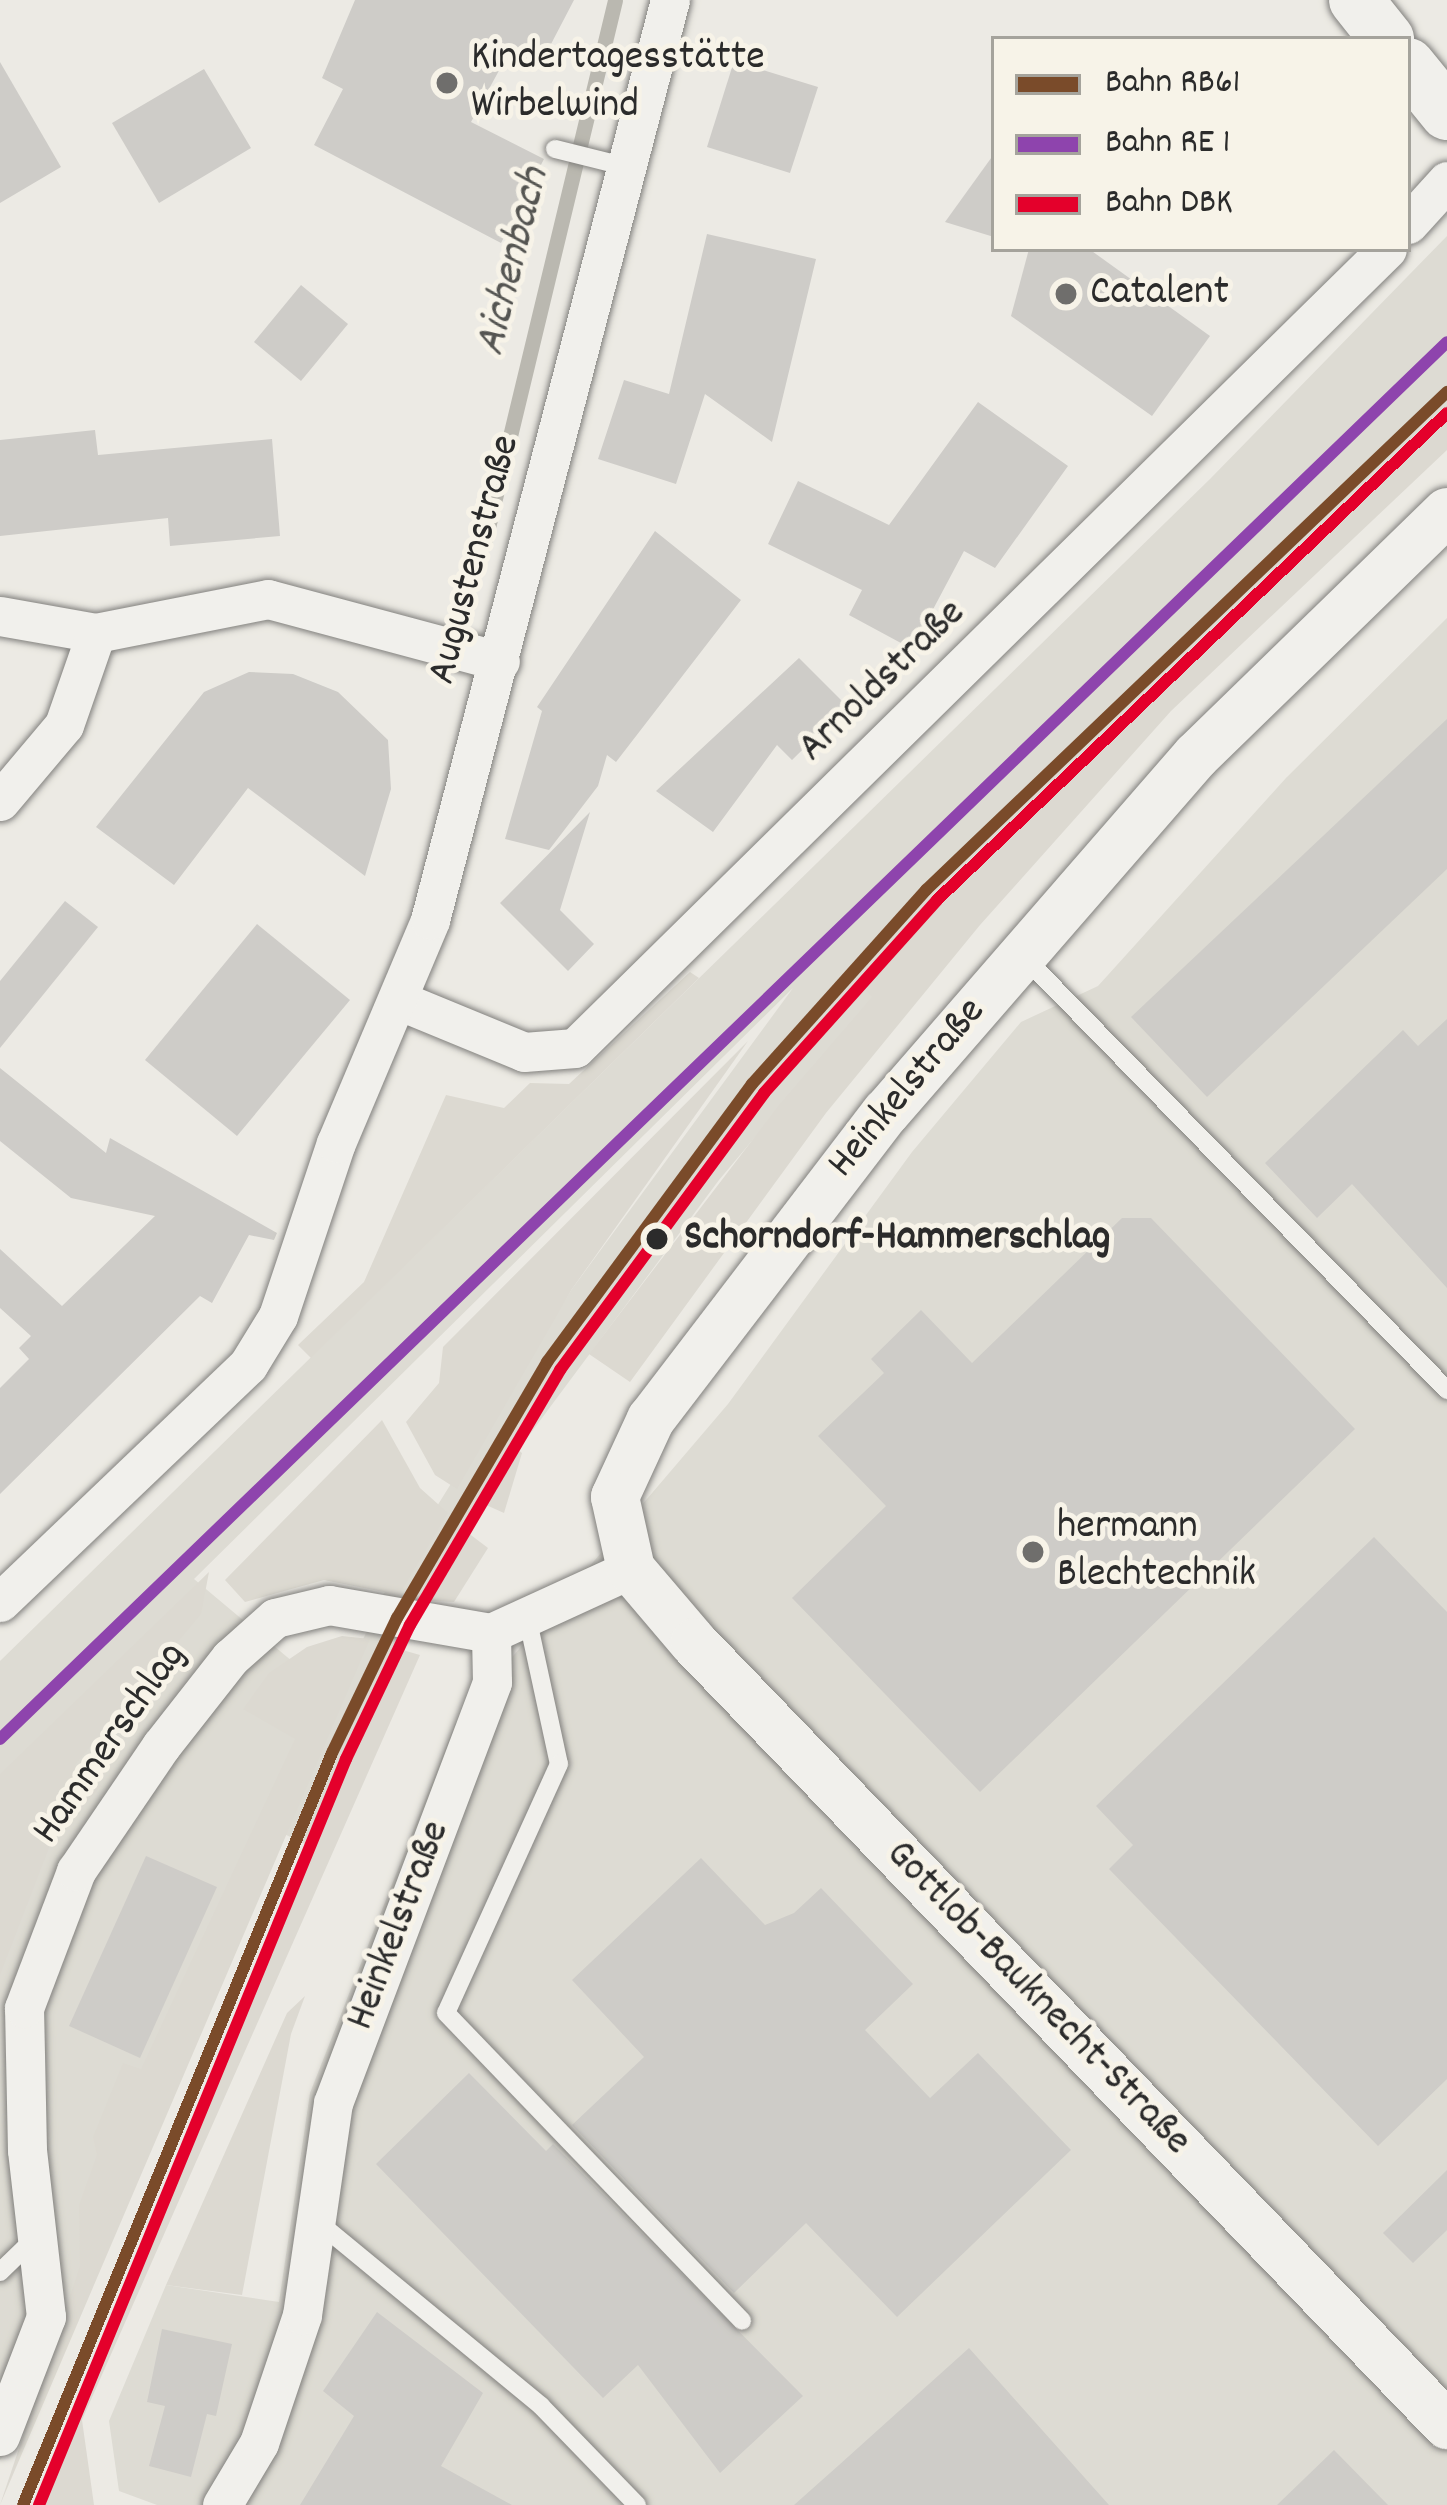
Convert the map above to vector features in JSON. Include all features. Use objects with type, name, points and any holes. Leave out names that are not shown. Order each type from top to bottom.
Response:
[{"type":"main road","points":[[1356,0],[1385,36]]},
{"type":"main road","points":[[1411,69],[1447,113]]},
{"type":"street","name":"Augustenstraße","points":[[0,1602],[248,1364],[278,1316],[335,1143],[430,920],[500,661],[616,164],[670,0]]},
{"type":"street","points":[[1411,221],[1447,181]]},
{"type":"street","name":"Arnoldstraße","points":[[398,1000],[524,1052],[574,1048],[1384,252]]},
{"type":"street","name":"Heinkelstraße","points":[[632,1569],[615,1497],[651,1420],[886,1112],[1196,755],[1447,512]]},
{"type":"street","points":[[0,616],[96,633],[268,599],[500,661]]},
{"type":"street","points":[[0,801],[64,725],[96,633]]},
{"type":"street","points":[[509,1627],[632,1569]]},
{"type":"street","name":"Gottlob-Bauknecht-Straße","points":[[632,1569],[1447,2425]]},
{"type":"street","name":"Hammerschlag","points":[[0,2436],[46,2317],[39,2234],[14,2149],[24,2008],[76,1870],[230,1658],[275,1618],[328,1605],[509,1627]]},
{"type":"street","name":"Heinkelstraße","points":[[221,2505],[259,2443],[302,2315],[334,2103],[509,1627]]},
{"type":"lane","points":[[555,149],[616,164]]},
{"type":"lane","points":[[1022,954],[1447,1390]]},
{"type":"lane","points":[[509,1627],[559,1764],[446,2013],[742,2321]]},
{"type":"lane","points":[[317,2222],[541,2406],[637,2505]]},
{"type":"lane","points":[[0,2272],[39,2234]]},
{"type":"shaded area","points":[[1447,236],[1447,421],[1205,646],[873,997],[719,1180],[510,1461],[399,1649],[305,1844],[278,1831],[27,2430],[0,2460],[0,1661],[1210,479]],"holes":[[[793,988],[572,1289],[388,1585],[336,1698],[194,1579]]]},
{"type":"shaded area","points":[[1447,421],[1447,450],[1171,711],[980,925],[826,1113],[630,1382],[589,1354],[779,1105],[872,997],[859,984],[1065,774]]},
{"type":"shaded area","points":[[1447,618],[1447,2505],[157,2505],[119,2491],[109,2421],[166,2285],[279,2302],[310,2093],[455,1724],[728,1404],[912,1152],[1021,1022],[1098,986],[1286,778]]},
{"type":"shaded area","points":[[690,972],[699,978],[311,1358],[298,1345],[364,1282],[446,1095],[504,1108],[530,1083],[569,1084]]},
{"type":"shaded area","points":[[748,1041],[572,1289],[457,1489],[435,1475],[406,1422],[439,1383],[443,1347]]},
{"type":"shaded area","points":[[382,1420],[420,1488],[448,1513],[399,1595],[324,1580],[245,1602],[225,1580]]},
{"type":"shaded area","points":[[509,1443],[522,1453],[504,1513],[475,1500]]},
{"type":"shaded area","points":[[459,1526],[488,1548],[454,1602],[416,1600]]},
{"type":"shaded area","points":[[209,1572],[201,1614],[75,1765],[101,1786],[52,1840],[0,1975],[0,1774]]},
{"type":"shaded area","points":[[342,1636],[370,1639],[0,2505],[80,2266],[79,2205],[97,2155],[93,2137],[123,2063],[141,2069],[295,1739],[243,1709],[269,1673],[307,1647]]},
{"type":"shaded area","points":[[399,1649],[420,1655],[82,2420],[94,2505],[40,2505],[305,1844]]},
{"type":"shaded area","points":[[305,1996],[291,2034],[242,2295],[166,2285],[287,2013]]},
{"type":"building","points":[[355,0],[574,0],[538,69],[508,54],[471,122],[544,159],[501,243],[314,145],[343,89],[322,78]]},
{"type":"building","points":[[734,61],[818,87],[790,173],[707,147]]},
{"type":"building","points":[[0,62],[61,167],[0,203]]},
{"type":"building","points":[[204,69],[251,148],[159,203],[112,123]]},
{"type":"building","points":[[991,158],[991,236],[945,222]]},
{"type":"building","points":[[707,234],[816,259],[772,442],[705,394],[676,484],[598,459],[624,380],[669,394]]},
{"type":"building","name":"Catalent","points":[[1028,252],[1093,252],[1210,336],[1152,416],[1011,316]]},
{"type":"building","points":[[301,285],[348,324],[301,381],[254,342]]},
{"type":"building","points":[[978,402],[1068,466],[995,568],[964,551],[912,649],[849,615],[862,590],[768,544],[798,481],[889,525]]},
{"type":"building","points":[[95,430],[98,455],[272,439],[280,536],[170,546],[168,518],[0,536],[0,440]]},
{"type":"building","points":[[655,531],[741,600],[616,762],[607,755],[598,786],[549,850],[505,839],[542,711],[537,707]]},
{"type":"building","points":[[799,658],[847,706],[792,760],[777,745],[713,832],[656,791]]},
{"type":"building","points":[[249,672],[293,674],[338,692],[388,740],[391,789],[365,876],[248,788],[174,885],[96,827],[204,692]]},
{"type":"building","points":[[1447,719],[1447,869],[1207,1097],[1131,1017]]},
{"type":"building","points":[[590,812],[560,910],[594,944],[568,971],[500,903]]},
{"type":"building","points":[[65,901],[98,927],[0,1048],[0,981]]},
{"type":"building","points":[[257,924],[350,1000],[237,1136],[145,1060]]},
{"type":"building","points":[[1447,1019],[1447,1288],[1352,1184],[1317,1218],[1265,1163],[1403,1030],[1418,1046]]},
{"type":"building","points":[[0,1068],[106,1153],[110,1138],[277,1233],[274,1240],[249,1235],[212,1303],[200,1296],[0,1494],[0,1388],[29,1359],[19,1348],[31,1336],[0,1308],[0,1249],[62,1306],[155,1216],[71,1198],[0,1141]]},
{"type":"building","name":"hermann Blechtechnik","points":[[1122,1218],[1151,1218],[1355,1429],[980,1792],[792,1598],[886,1506],[818,1436],[884,1373],[871,1359],[921,1310],[972,1363]]},
{"type":"building","points":[[1374,1537],[1447,1612],[1447,2079],[1378,2146],[1109,1869],[1133,1845],[1096,1806]]},
{"type":"building","points":[[146,1856],[217,1887],[140,2058],[69,2026]]},
{"type":"building","points":[[701,1858],[765,1925],[794,1913],[821,1888],[913,1984],[865,2030],[930,2098],[978,2053],[1071,2150],[897,2317],[806,2223],[734,2293],[572,2125],[644,2057],[572,1980]]},
{"type":"building","points":[[469,2073],[546,2151],[553,2144],[803,2396],[720,2473],[638,2365],[603,2398],[376,2164]]},
{"type":"building","points":[[1447,2170],[1447,2230],[1413,2263],[1383,2233]]},
{"type":"building","points":[[377,2312],[483,2393],[441,2466],[512,2505],[300,2505],[354,2416],[323,2391]]},
{"type":"building","points":[[162,2329],[232,2344],[216,2416],[207,2414],[191,2477],[149,2466],[165,2406],[147,2402]]},
{"type":"building","points":[[969,2348],[1109,2505],[794,2505],[839,2465]]},
{"type":"building","points":[[1334,2450],[1388,2505],[1277,2505]]},
{"type":"waterway","name":"Aichenbach","points":[[485,540],[615,0]]},
{"type":"rail line","name":"RB61","points":[[23,2505],[332,1753],[397,1618],[547,1362],[752,1084],[926,890],[1447,392]]},
{"type":"rail line","name":"DBK","points":[[39,2505],[346,1759],[410,1625],[560,1370],[764,1093],[937,900],[1447,413]]},
{"type":"transit line","points":[[0,1739],[1447,342]]},
{"type":"place","name":"Kindertagesstätte Wirbelwind","points":[[447,83]]},
{"type":"place","name":"Catalent","points":[[1066,294]]},
{"type":"place","name":"Schorndorf-Hammerschlag","points":[[657,1239]]},
{"type":"place","name":"hermann Blechtechnik","points":[[1033,1552]]}]
